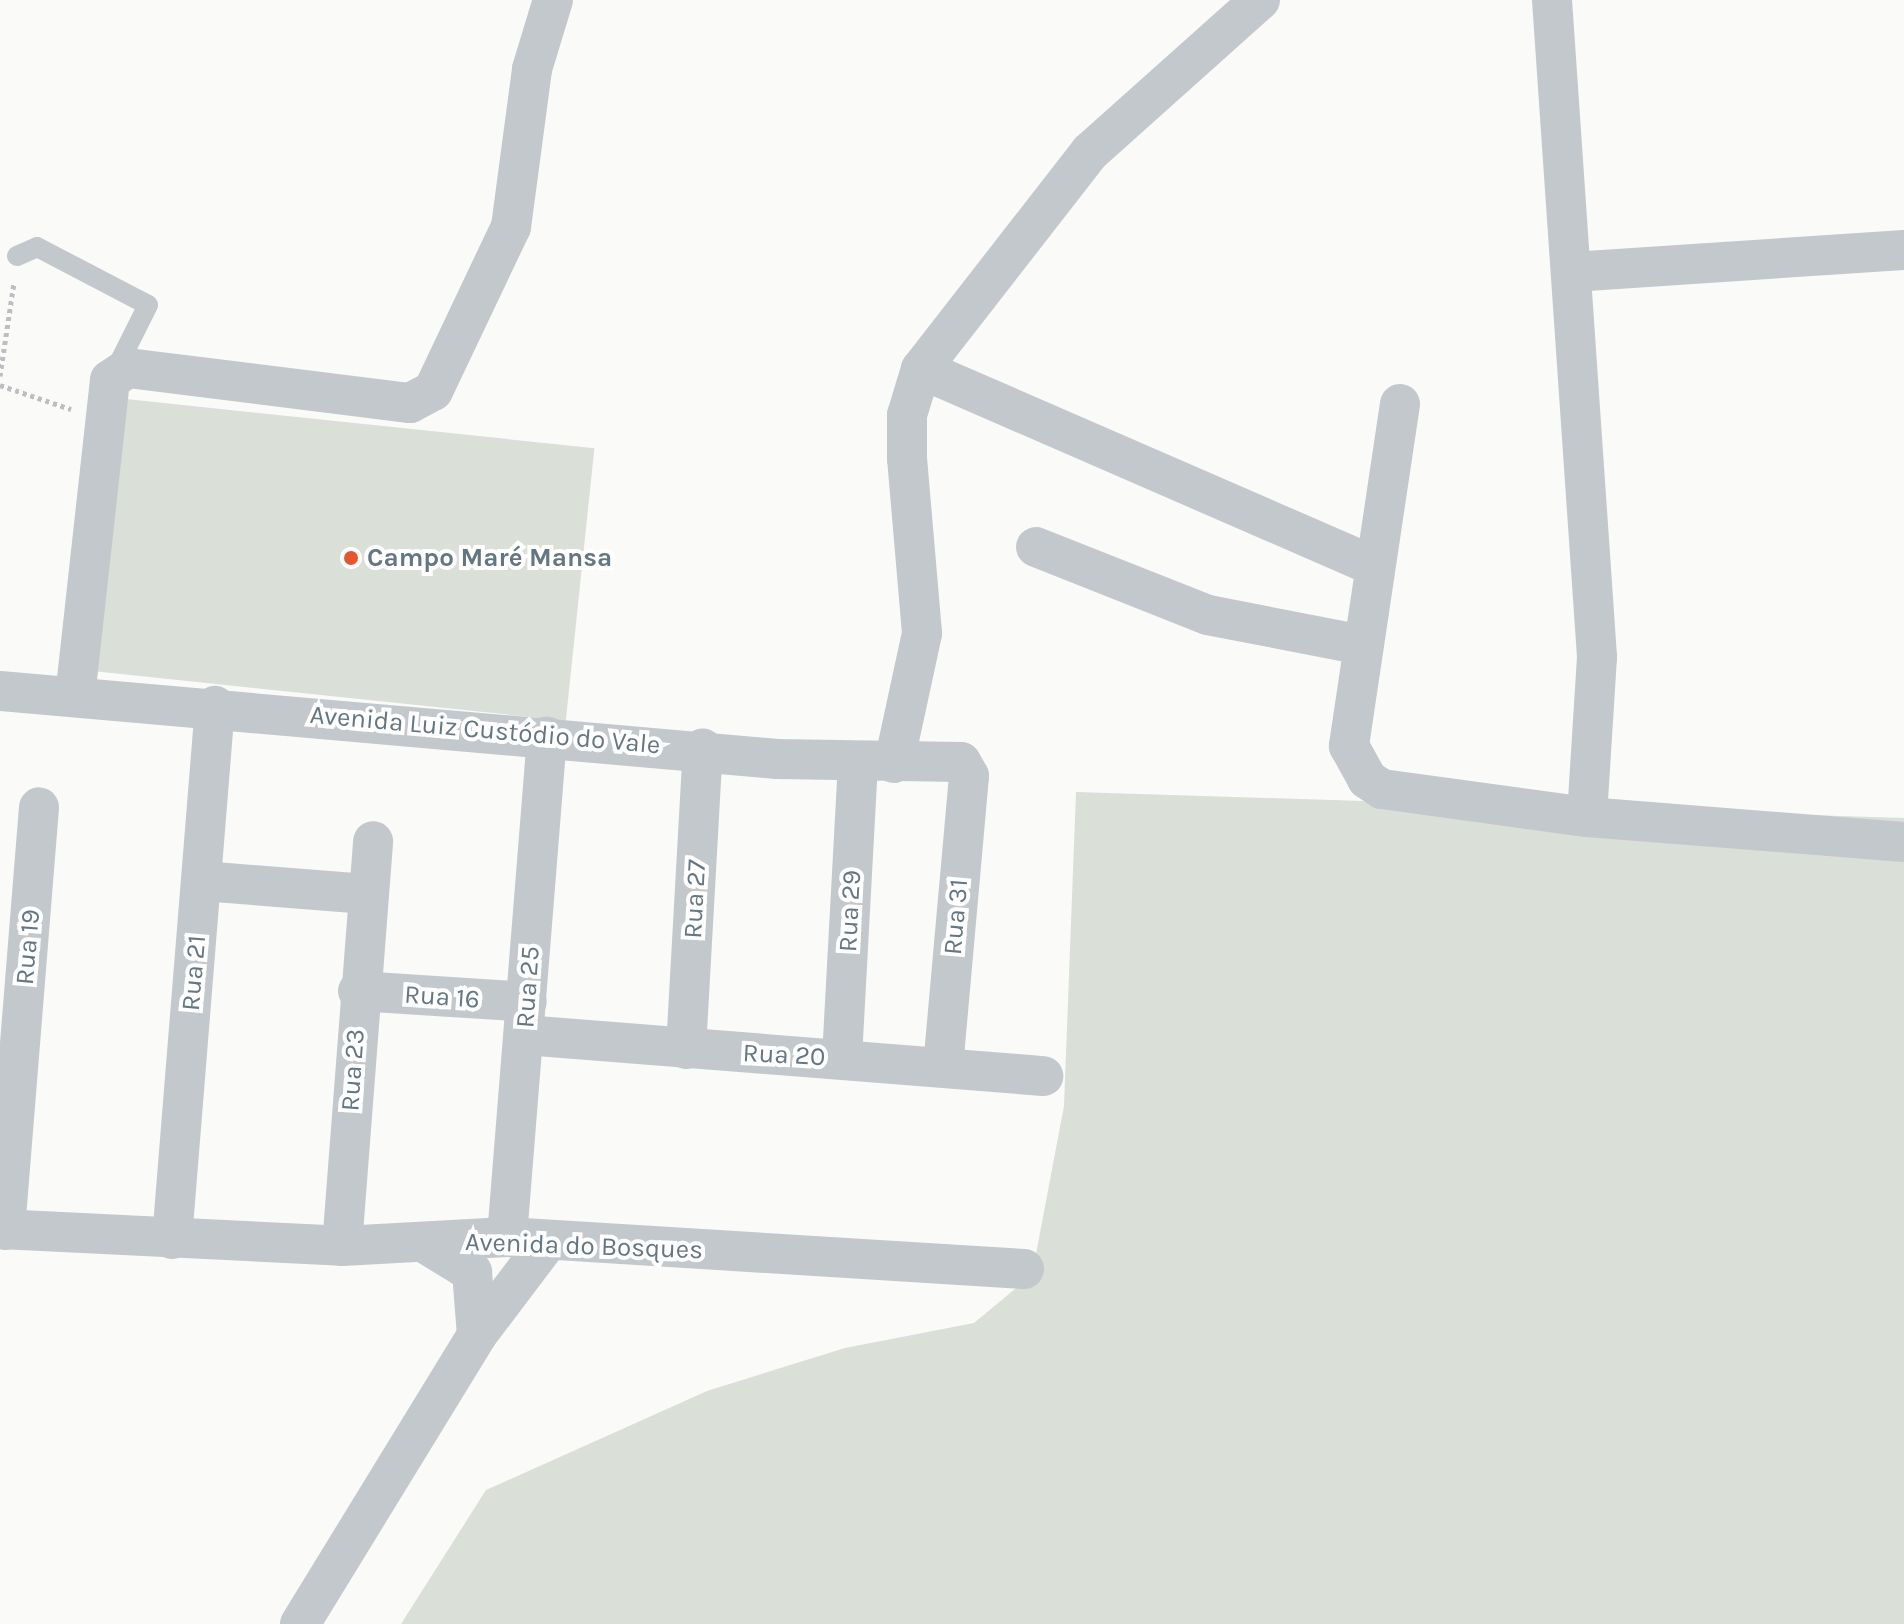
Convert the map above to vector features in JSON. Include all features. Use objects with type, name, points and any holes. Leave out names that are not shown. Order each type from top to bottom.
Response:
[{"type":"street","points":[[75,697],[102,420],[110,380],[128,368],[410,403],[433,391],[511,227],[532,69],[553,0]]},
{"type":"street","points":[[1260,0],[1090,152],[921,369],[1373,566]]},
{"type":"street","points":[[1552,0],[1597,657],[1587,817]]},
{"type":"street","points":[[1572,272],[1904,250]]},
{"type":"street","name":"Rua 29","points":[[842,1058],[876,763],[922,633],[907,459],[907,415],[921,369]]},
{"type":"street","points":[[1400,404],[1373,566],[1349,746],[1367,779],[1382,789],[1587,817],[1904,842]]},
{"type":"street","points":[[1036,547],[1208,615],[1363,645]]},
{"type":"street","name":"Avenida Luiz Custódio do Vale","points":[[0,691],[215,706],[876,763],[956,761],[967,767]]},
{"type":"street","name":"Rua 21","points":[[172,1239],[215,706]]},
{"type":"street","name":"Rua 25","points":[[507,1237],[547,737]]},
{"type":"street","name":"Rua 27","points":[[686,1049],[703,748]]},
{"type":"street","name":"Rua 31","points":[[943,1067],[967,767]]},
{"type":"street","name":"Rua 19","points":[[2,1230],[39,807]]},
{"type":"street","name":"Rua 23","points":[[342,1246],[358,991],[373,841]]},
{"type":"street","points":[[202,881],[366,894]]},
{"type":"street","name":"Rua 16","points":[[358,991],[526,1019]]},
{"type":"street","name":"Rua 20","points":[[526,1019],[686,1049],[842,1058],[1043,1076]]},
{"type":"street","name":"Avenida do Bosques","points":[[2,1230],[342,1246],[426,1244],[507,1237],[1024,1269]]},
{"type":"street","points":[[300,1624],[477,1335],[548,1241]]},
{"type":"street","points":[[426,1244],[472,1272],[477,1335]]},
{"type":"lane","points":[[17,256],[37,247],[148,305],[110,380]]},
{"type":"path","points":[[0,376],[17,256]]},
{"type":"path","points":[[0,385],[102,420]]},
{"type":"shaded area","name":"Campo Maré Mansa","points":[[126,399],[594,448],[566,721],[97,671]]},
{"type":"shaded area","points":[[1076,792],[1904,818],[1904,1624],[401,1624],[486,1490],[707,1391],[845,1348],[974,1323],[1032,1275],[1064,1106]]},
{"type":"place","name":"Campo Maré Mansa","points":[[351,558]]}]
